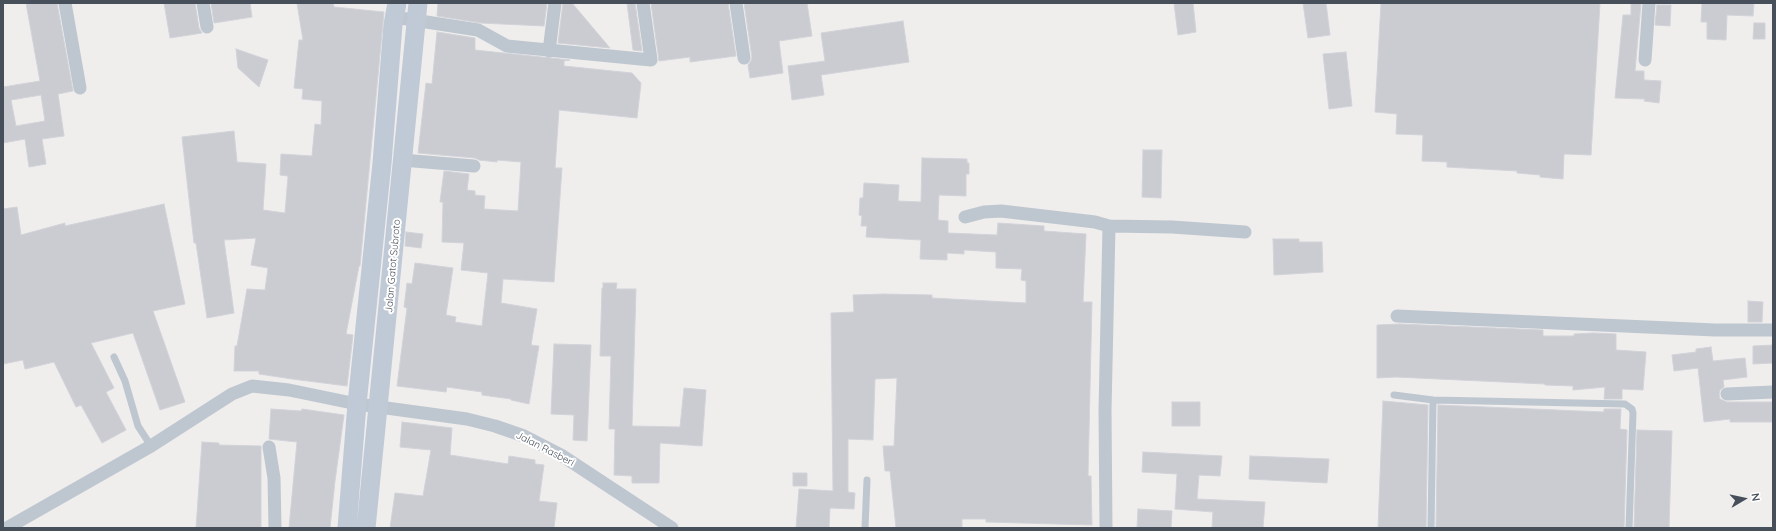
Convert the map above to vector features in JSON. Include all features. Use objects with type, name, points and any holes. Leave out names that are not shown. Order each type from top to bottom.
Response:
[{"type":"main road","points":[[347,528],[357,404],[396,10]]},
{"type":"main road","name":"Jalan Gatot Subroto","points":[[366,528],[417,12]]},
{"type":"street","points":[[65,3],[80,88]]},
{"type":"street","points":[[203,3],[207,27]]},
{"type":"street","points":[[549,51],[555,3]]},
{"type":"street","points":[[396,10],[417,12],[478,30],[507,46],[651,60],[643,3]]},
{"type":"street","points":[[736,3],[744,58]]},
{"type":"street","points":[[1646,60],[1649,3]]},
{"type":"street","points":[[402,160],[474,166]]},
{"type":"street","points":[[965,216],[984,212],[1001,211],[1094,222],[1108,226],[1172,227],[1245,232]]},
{"type":"street","points":[[1106,528],[1105,411],[1108,226]]},
{"type":"street","points":[[1397,316],[1715,330],[1773,330]]},
{"type":"street","name":"Jalan Rasberi","points":[[7,528],[151,446],[232,394],[252,386],[289,390],[357,404],[467,419],[495,426],[524,436],[561,455],[672,528]]},
{"type":"street","points":[[1727,394],[1773,392]]},
{"type":"street","points":[[269,447],[274,478],[275,528]]},
{"type":"lane","points":[[114,357],[125,381],[138,426],[151,446]]},
{"type":"lane","points":[[1394,395],[1433,400],[1625,404],[1632,409],[1633,413],[1629,528]]},
{"type":"lane","points":[[1431,528],[1433,400]]},
{"type":"lane","points":[[865,528],[867,480]]},
{"type":"building","points":[[26,3],[57,3],[73,91],[58,94],[64,136],[42,139],[46,164],[29,167],[25,139],[3,143],[3,87],[40,81]],"holes":[[[41,95],[45,121],[16,126],[11,100]]]},
{"type":"building","points":[[164,3],[195,3],[199,28],[202,33],[170,38]]},
{"type":"building","points":[[211,3],[250,3],[252,17],[214,23]]},
{"type":"building","points":[[297,3],[333,3],[334,7],[384,12],[360,266],[346,334],[353,335],[347,386],[259,374],[259,371],[234,371],[235,346],[237,346],[247,289],[265,290],[268,268],[251,265],[256,238],[224,240],[234,313],[207,318],[196,243],[194,243],[182,137],[234,131],[237,162],[266,164],[263,210],[285,213],[288,176],[280,175],[281,154],[312,156],[315,124],[321,125],[322,101],[302,99],[303,89],[294,88],[299,40],[303,40]]},
{"type":"building","points":[[438,3],[547,3],[544,26],[481,23],[437,16]]},
{"type":"building","points":[[563,3],[572,3],[610,48],[558,43]]},
{"type":"building","points":[[627,3],[635,3],[642,51],[633,50]]},
{"type":"building","points":[[651,3],[728,3],[736,56],[690,62],[690,57],[659,61]]},
{"type":"building","points":[[744,3],[807,3],[812,36],[779,41],[783,73],[750,78],[748,65],[752,57]]},
{"type":"building","points":[[1174,3],[1193,3],[1196,32],[1178,35]]},
{"type":"building","points":[[1303,3],[1326,3],[1330,35],[1308,38]]},
{"type":"building","points":[[1381,3],[1600,3],[1591,155],[1564,154],[1563,179],[1517,173],[1517,171],[1447,167],[1447,162],[1422,161],[1423,135],[1396,134],[1397,114],[1375,112]]},
{"type":"building","points":[[1631,3],[1641,3],[1635,71],[1644,71],[1644,80],[1661,81],[1659,103],[1644,101],[1645,99],[1615,98],[1623,15],[1631,15]]},
{"type":"building","points":[[1702,3],[1754,3],[1753,16],[1727,15],[1726,40],[1707,39],[1707,22],[1701,22]]},
{"type":"building","points":[[1657,5],[1671,5],[1670,26],[1655,25]]},
{"type":"building","points":[[903,21],[909,62],[821,75],[824,95],[792,100],[788,66],[825,61],[821,33]]},
{"type":"building","points":[[1754,23],[1765,23],[1765,39],[1753,39]]},
{"type":"building","points":[[437,32],[475,38],[475,50],[570,60],[564,61],[564,66],[632,73],[641,83],[637,118],[559,110],[555,168],[562,168],[554,282],[503,279],[501,303],[537,309],[531,345],[539,346],[529,404],[511,399],[482,395],[482,392],[447,387],[446,392],[397,386],[407,308],[404,307],[407,283],[412,284],[415,263],[453,268],[446,315],[456,317],[455,322],[482,326],[488,273],[461,270],[464,243],[442,242],[443,202],[440,202],[444,171],[469,174],[467,190],[475,191],[475,195],[485,196],[484,209],[518,211],[521,162],[497,160],[497,162],[479,160],[475,158],[418,153],[426,83],[432,84]]},
{"type":"building","points":[[236,49],[268,60],[259,87],[238,68]]},
{"type":"building","points":[[1346,52],[1352,106],[1329,109],[1323,54]]},
{"type":"building","points":[[1143,150],[1162,150],[1161,198],[1142,197]]},
{"type":"building","points":[[922,158],[967,159],[967,163],[969,163],[969,174],[966,174],[966,196],[939,195],[938,220],[948,221],[948,233],[997,235],[998,223],[1044,226],[1044,231],[1086,234],[1083,302],[1092,302],[1088,476],[1091,476],[1092,525],[986,522],[986,519],[962,519],[962,528],[896,528],[890,471],[885,471],[883,446],[894,446],[897,378],[875,379],[873,440],[848,439],[848,492],[855,493],[854,509],[830,508],[829,528],[796,528],[799,489],[833,491],[831,313],[854,312],[853,295],[932,295],[932,298],[1026,303],[1026,281],[1021,280],[1022,269],[996,268],[996,252],[964,250],[964,254],[947,253],[947,260],[920,259],[921,240],[866,237],[867,226],[861,226],[862,216],[859,215],[860,198],[863,198],[864,183],[899,185],[898,201],[921,202]]},
{"type":"building","points":[[164,204],[185,304],[153,311],[185,402],[160,410],[133,333],[91,343],[114,388],[106,392],[126,430],[102,443],[81,405],[76,407],[54,362],[25,369],[23,360],[3,364],[3,209],[17,207],[21,235],[65,223],[65,226]]},
{"type":"building","points":[[406,232],[423,234],[421,248],[405,246]]},
{"type":"building","points":[[1273,239],[1299,239],[1299,242],[1322,242],[1323,272],[1274,275]]},
{"type":"building","points":[[603,283],[617,283],[616,289],[636,289],[632,426],[680,427],[684,388],[706,390],[702,446],[660,443],[659,483],[632,483],[632,476],[614,475],[615,429],[609,429],[611,356],[600,356]]},
{"type":"building","points":[[1748,301],[1763,302],[1762,322],[1748,322]]},
{"type":"building","points":[[1400,324],[1543,330],[1543,336],[1574,336],[1574,334],[1593,333],[1616,334],[1616,350],[1646,352],[1643,390],[1622,389],[1622,399],[1604,399],[1605,387],[1573,390],[1573,386],[1545,384],[1396,377],[1377,378],[1377,325]]},
{"type":"building","points":[[554,344],[591,345],[587,441],[573,440],[574,415],[551,414]]},
{"type":"building","points":[[1773,345],[1773,363],[1753,364],[1753,346]]},
{"type":"building","points":[[1711,347],[1713,361],[1745,358],[1747,377],[1723,380],[1724,387],[1720,390],[1720,399],[1727,402],[1772,402],[1772,422],[1730,422],[1730,419],[1704,422],[1698,368],[1674,371],[1672,355],[1696,352],[1696,349]]},
{"type":"building","points":[[1383,401],[1428,405],[1426,528],[1378,528]]},
{"type":"building","points":[[1172,402],[1200,402],[1200,426],[1172,426]]},
{"type":"building","points":[[1438,405],[1604,412],[1604,409],[1621,409],[1620,429],[1627,430],[1624,528],[1436,528]]},
{"type":"building","points":[[271,409],[301,411],[302,409],[344,415],[330,528],[289,528],[297,442],[269,439]]},
{"type":"building","points":[[402,422],[452,428],[450,455],[508,464],[509,456],[535,460],[535,464],[544,465],[539,501],[557,503],[554,528],[390,528],[395,493],[423,496],[431,450],[400,447]]},
{"type":"building","points":[[1637,430],[1672,431],[1669,528],[1634,528]]},
{"type":"building","points":[[202,442],[219,443],[219,445],[261,446],[261,528],[196,528]]},
{"type":"building","points":[[1143,452],[1222,456],[1220,476],[1199,475],[1197,499],[1265,502],[1263,528],[1212,528],[1213,512],[1175,509],[1177,474],[1142,472]]},
{"type":"building","points":[[1250,456],[1329,459],[1327,483],[1249,479]]},
{"type":"building","points":[[793,473],[807,473],[807,486],[793,486]]},
{"type":"building","points":[[1138,509],[1172,511],[1171,528],[1137,528]]}]
